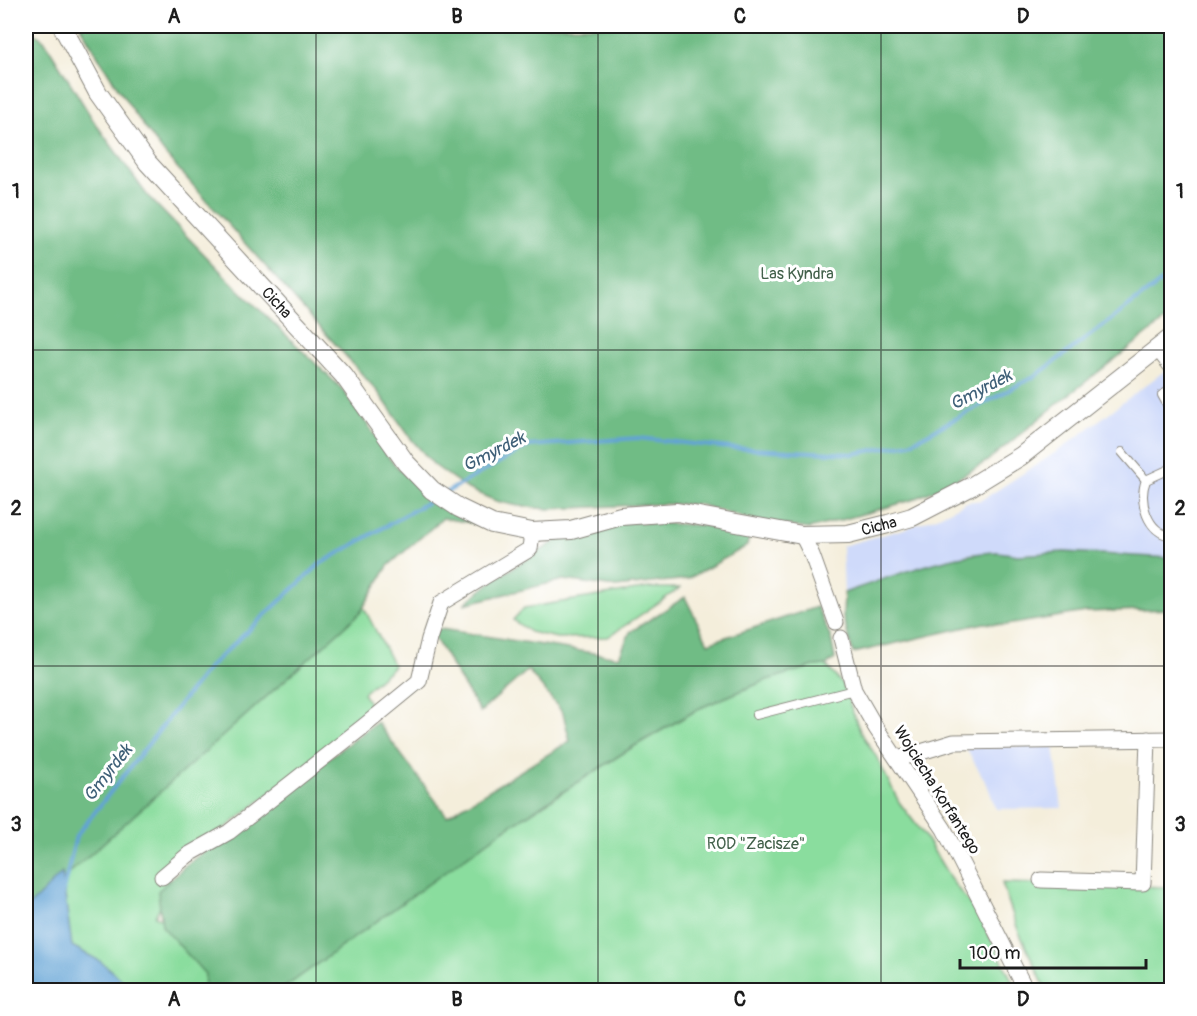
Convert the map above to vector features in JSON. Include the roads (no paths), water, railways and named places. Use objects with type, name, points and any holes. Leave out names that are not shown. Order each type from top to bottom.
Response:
[{"type":"street","name":"Cicha","points":[[62,26],[98,93],[122,129],[148,162],[344,376],[406,463],[440,495],[459,508],[492,524],[532,532],[571,530],[621,516],[677,512],[802,535],[848,534],[888,524],[912,517],[972,486],[1021,456],[1172,337]]},
{"type":"street","points":[[162,877],[188,855],[230,832],[419,681],[441,603],[530,549],[532,532]]},
{"type":"street","points":[[802,535],[812,555],[836,622]]},
{"type":"street","name":"Wojciecha Korfantego","points":[[841,638],[854,690],[944,829],[1026,990]]},
{"type":"street","points":[[1041,880],[1143,883],[1148,739]]},
{"type":"street","points":[[898,759],[954,742],[1172,739]]},
{"type":"lane","points":[[1155,350],[1172,373]]},
{"type":"lane","points":[[1172,389],[1162,395],[1172,413]]},
{"type":"lane","points":[[1122,452],[1146,480]]},
{"type":"lane","points":[[1172,468],[1146,480],[1143,486],[1144,503],[1149,520],[1164,535],[1172,536]]},
{"type":"lane","points":[[756,715],[854,690]]},
{"type":"water","points":[[62,873],[72,946],[100,961],[134,990],[26,990],[26,909]]},
{"type":"waterway","name":"Gmyrdek","points":[[445,493],[528,446],[638,438],[730,448],[853,454],[910,443],[1037,375],[1172,274]]},
{"type":"waterway","name":"Gmyrdek","points":[[63,891],[76,836],[209,667],[320,564],[433,499]]},
{"type":"park label","name":"Las Kyndra","points":[[797,274]]},
{"type":"park label","name":"ROD \"Zacisze\"","points":[[756,844]]}]
